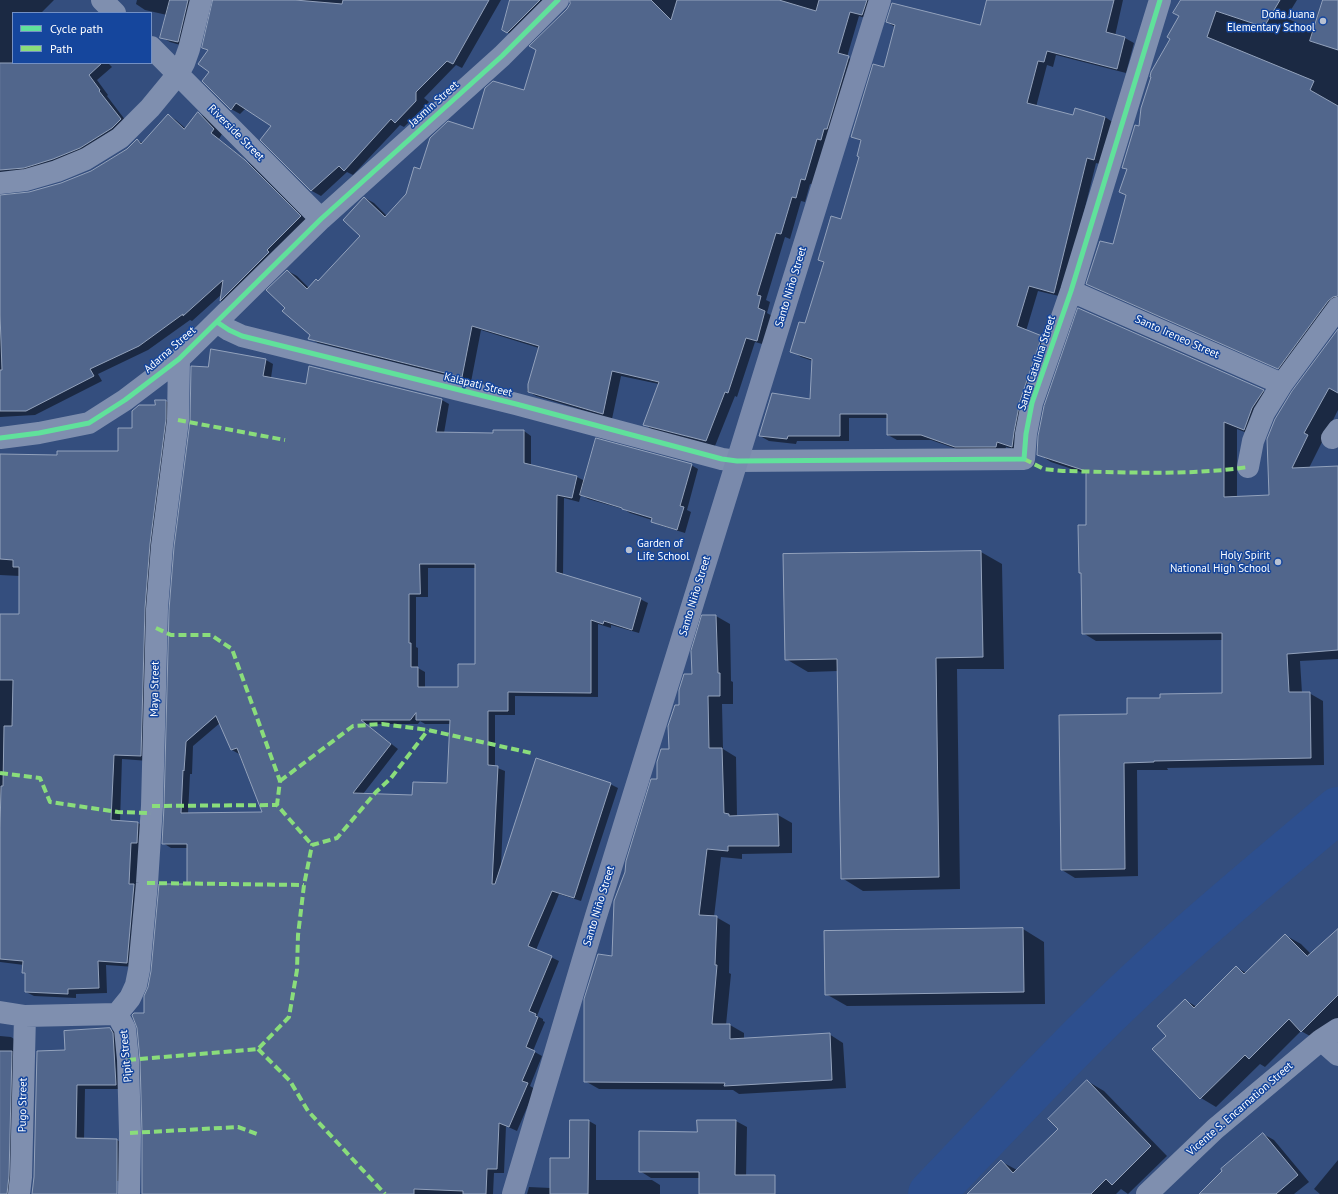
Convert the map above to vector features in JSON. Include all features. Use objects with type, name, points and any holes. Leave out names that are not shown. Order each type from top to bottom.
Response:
[{"type":"main road","name":"Santo Niño Street","points":[[513,1194],[596,916],[880,0]]},
{"type":"street","points":[[102,0],[114,12]]},
{"type":"street","points":[[0,183],[26,180],[57,171],[86,159],[120,138],[150,108],[178,74],[189,49],[201,0]]},
{"type":"street","name":"Jasmin Street","points":[[321,219],[502,56],[550,10],[558,0]]},
{"type":"street","name":"Santa Catalina Street","points":[[737,461],[1024,458],[1026,434],[1032,403],[1071,291],[1160,0]]},
{"type":"street","name":"Riverside Street","points":[[152,48],[321,219]]},
{"type":"street","name":"Adarna Street","points":[[0,438],[39,433],[89,422],[125,400],[178,359],[321,219]]},
{"type":"street","name":"Santo Ireneo Street","points":[[1071,291],[1282,384]]},
{"type":"street","points":[[1248,467],[1252,441],[1264,413],[1282,384],[1338,308]]},
{"type":"street","name":"Kalapati Street","points":[[217,322],[242,336],[516,404],[703,455],[737,461]]},
{"type":"street","name":"Maya Street","points":[[117,1014],[130,998],[136,985],[139,970],[152,806],[157,609],[162,546],[178,420],[178,359]]},
{"type":"street","name":"Pipit Street","points":[[0,1012],[25,1016],[117,1014],[125,1028],[128,1060],[130,1133],[129,1194]]},
{"type":"street","name":"Pugo Street","points":[[19,1194],[21,1177],[25,1016]]},
{"type":"street","points":[[1330,1035],[1338,1055]]},
{"type":"street","name":"Vicente S. Encarnation Street","points":[[1147,1194],[1215,1129],[1330,1035]]},
{"type":"building","points":[[170,0],[188,0],[178,42],[160,38]]},
{"type":"building","points":[[213,0],[295,0],[342,4],[343,0],[489,0],[453,64],[447,61],[416,92],[416,101],[395,123],[391,119],[344,171],[339,166],[311,191],[260,140],[271,126],[236,103],[231,110],[202,81],[209,72],[198,64],[208,50],[202,48]]},
{"type":"building","points":[[510,0],[540,0],[507,33],[502,30]]},
{"type":"building","points":[[570,0],[651,0],[671,20],[677,0],[779,0],[816,11],[819,0],[867,0],[862,15],[850,12],[838,53],[849,56],[827,129],[824,129],[821,140],[817,139],[805,180],[801,179],[796,198],[792,197],[781,234],[776,233],[757,295],[761,296],[758,308],[765,311],[757,341],[746,338],[728,393],[725,392],[706,441],[643,425],[659,382],[612,371],[603,414],[528,392],[528,384],[539,346],[472,326],[462,377],[457,376],[308,339],[310,335],[282,311],[285,308],[266,290],[287,270],[307,289],[316,279],[318,281],[360,236],[343,220],[364,197],[385,217],[406,194],[414,167],[420,169],[430,138],[448,121],[473,129],[485,88],[493,81],[524,90],[536,50],[529,46],[567,9],[570,4]]},
{"type":"building","points":[[987,0],[1114,0],[1106,32],[1125,37],[1117,69],[1047,51],[1044,62],[1038,61],[1027,103],[1073,115],[1075,108],[1105,117],[1094,160],[1087,158],[1054,293],[1029,286],[1017,326],[1042,336],[1020,401],[1012,447],[997,442],[996,447],[955,447],[921,435],[887,435],[887,414],[840,414],[840,436],[788,436],[787,439],[759,436],[772,393],[810,399],[812,359],[790,352],[799,322],[805,323],[824,262],[818,260],[831,216],[841,219],[859,157],[857,156],[861,140],[851,137],[873,64],[884,67],[895,25],[886,22],[892,3],[980,25]]},
{"type":"building","points":[[1181,0],[1280,0],[1264,27],[1216,11],[1207,37],[1314,81],[1310,90],[1338,106],[1338,296],[1333,297],[1328,301],[1278,369],[1086,284],[1100,241],[1113,244],[1126,195],[1119,192],[1127,169],[1122,168],[1135,125],[1139,126],[1141,108],[1151,77],[1151,72],[1170,39],[1167,37],[1179,16],[1173,13]]},
{"type":"building","name":"Doña Juana Elementary School","points":[[1323,0],[1338,0],[1338,50],[1310,41]]},
{"type":"building","points":[[0,63],[101,64],[89,75],[100,90],[99,91],[121,119],[112,128],[80,148],[53,159],[24,168],[0,170]]},
{"type":"building","points":[[198,112],[214,129],[211,133],[245,160],[301,216],[267,250],[269,252],[220,301],[223,280],[183,316],[183,314],[139,346],[90,369],[94,376],[26,411],[0,411],[0,370],[2,370],[0,314],[0,195],[29,192],[61,183],[91,171],[127,149],[137,139],[141,144],[168,114],[184,129]]},
{"type":"building","points":[[1078,308],[1264,390],[1252,408],[1244,430],[1224,422],[1224,497],[1269,495],[1267,439],[1275,419],[1292,391],[1338,329],[1338,393],[1329,388],[1304,433],[1308,435],[1292,468],[1338,466],[1338,650],[1287,654],[1289,692],[1310,692],[1311,758],[1124,763],[1125,869],[1061,870],[1059,715],[1127,714],[1127,698],[1160,698],[1160,694],[1222,693],[1222,633],[1082,634],[1081,573],[1079,573],[1078,525],[1086,525],[1086,471],[1037,455],[1038,436],[1044,406]]},
{"type":"building","points":[[211,349],[266,359],[263,376],[306,384],[309,366],[442,399],[436,432],[493,433],[493,430],[524,430],[524,463],[577,476],[572,498],[557,495],[556,572],[641,598],[632,630],[604,621],[603,624],[591,620],[591,693],[508,692],[508,711],[488,711],[488,765],[498,766],[492,884],[495,884],[536,758],[611,783],[574,898],[552,891],[528,946],[552,956],[529,1011],[536,1014],[535,1016],[538,1017],[526,1047],[535,1051],[522,1081],[528,1083],[509,1127],[499,1123],[497,1169],[487,1169],[486,1194],[463,1194],[463,1191],[414,1189],[414,1194],[142,1194],[140,1060],[137,1028],[132,1015],[134,1013],[144,1013],[144,996],[148,987],[151,971],[159,884],[187,884],[187,844],[162,844],[169,610],[174,547],[190,421],[191,366],[208,367]],"holes":[[[420,564],[475,564],[475,664],[458,664],[458,687],[418,687],[418,667],[411,667],[411,643],[409,643],[409,594],[420,594]],[[416,713],[416,720],[450,720],[447,783],[413,782],[412,795],[353,793],[391,744],[361,720],[410,720]],[[216,716],[231,750],[237,748],[262,812],[181,813],[186,742]]]},
{"type":"building","points":[[155,400],[166,400],[166,419],[150,544],[145,608],[141,756],[114,755],[111,820],[138,822],[137,843],[131,843],[129,884],[134,884],[127,963],[98,961],[99,988],[68,989],[68,994],[25,992],[25,973],[22,973],[23,961],[0,959],[1,786],[3,786],[4,726],[12,726],[13,680],[0,680],[0,614],[19,614],[19,567],[13,567],[13,560],[0,559],[0,454],[57,455],[57,451],[118,451],[118,428],[132,428],[132,411],[139,405],[155,405]]},
{"type":"building","points":[[596,438],[692,464],[680,506],[684,507],[677,530],[651,522],[652,518],[580,495]]},
{"type":"building","points":[[981,551],[983,657],[936,658],[939,877],[841,879],[837,659],[785,660],[783,554]]},
{"type":"building","points":[[702,615],[716,615],[720,696],[708,696],[709,748],[722,748],[724,813],[729,814],[729,816],[778,814],[779,846],[728,846],[728,851],[707,849],[699,915],[717,916],[715,965],[717,965],[712,1024],[730,1024],[730,1039],[830,1033],[832,1080],[724,1086],[725,1083],[584,1082],[584,999],[598,954],[612,956],[614,901],[625,872],[626,861],[651,779],[657,779],[657,762],[661,749],[669,749],[668,726],[675,705],[679,705],[679,690],[684,674],[692,674],[691,651]]},
{"type":"building","points":[[1023,928],[1024,992],[825,995],[824,931]]},
{"type":"building","points":[[1338,929],[1338,995],[1301,1032],[1289,1019],[1249,1059],[1245,1055],[1200,1099],[1152,1049],[1166,1036],[1157,1026],[1185,999],[1194,1008],[1236,966],[1244,974],[1285,934],[1307,956]]},
{"type":"building","points":[[110,1028],[113,1033],[116,1085],[77,1085],[76,1138],[117,1139],[117,1194],[32,1194],[34,1177],[37,1051],[65,1050],[64,1031]]},
{"type":"building","points":[[0,1051],[12,1051],[9,1176],[7,1194],[0,1194]]},
{"type":"building","points":[[1087,1080],[1151,1146],[1112,1185],[1106,1179],[1091,1194],[967,1194],[1001,1160],[1013,1173],[1058,1129],[1048,1119]]},
{"type":"building","points":[[570,1120],[589,1120],[588,1194],[550,1194],[550,1158],[569,1158]]},
{"type":"building","points":[[697,1120],[736,1120],[735,1175],[775,1175],[775,1194],[699,1194],[699,1172],[639,1172],[639,1131],[697,1132]]},
{"type":"building","points":[[1263,1133],[1298,1175],[1276,1194],[1199,1194],[1222,1171],[1221,1169]]},
{"type":"waterway","points":[[931,1194],[1038,1082],[1120,1001],[1194,932],[1338,810]]},
{"type":"marked path","points":[[178,420],[285,440]]},
{"type":"marked path","points":[[1024,459],[1044,469],[1063,471],[1132,473],[1202,472],[1248,467]]},
{"type":"marked path","points":[[156,628],[171,635],[211,635],[232,649],[280,781],[277,805],[312,845]]},
{"type":"marked path","points":[[280,781],[353,726],[382,724],[428,730],[531,753]]},
{"type":"marked path","points":[[128,1060],[258,1049],[289,1017],[297,970],[298,935],[304,885],[312,845],[337,838],[376,792],[391,778],[428,730]]},
{"type":"marked path","points":[[0,773],[40,778],[50,802],[118,812],[151,813]]},
{"type":"marked path","points":[[152,806],[277,805]]},
{"type":"marked path","points":[[147,883],[304,885]]},
{"type":"marked path","points":[[258,1049],[290,1081],[308,1111],[385,1194]]},
{"type":"marked path","points":[[130,1133],[238,1127],[260,1135]]},
{"type":"cycle path","points":[[0,438],[39,433],[89,423],[125,400],[179,359],[321,219],[502,56],[558,0]]},
{"type":"cycle path","points":[[217,322],[242,336],[516,404],[722,459],[737,461],[1024,459],[1026,434],[1032,403],[1071,291],[1160,0]]},
{"type":"place","name":"Doña Juana Elementary School","points":[[1323,21]]},
{"type":"place","name":"Garden of Life School","points":[[629,550]]},
{"type":"place","name":"Holy Spirit National High School","points":[[1278,562]]}]
